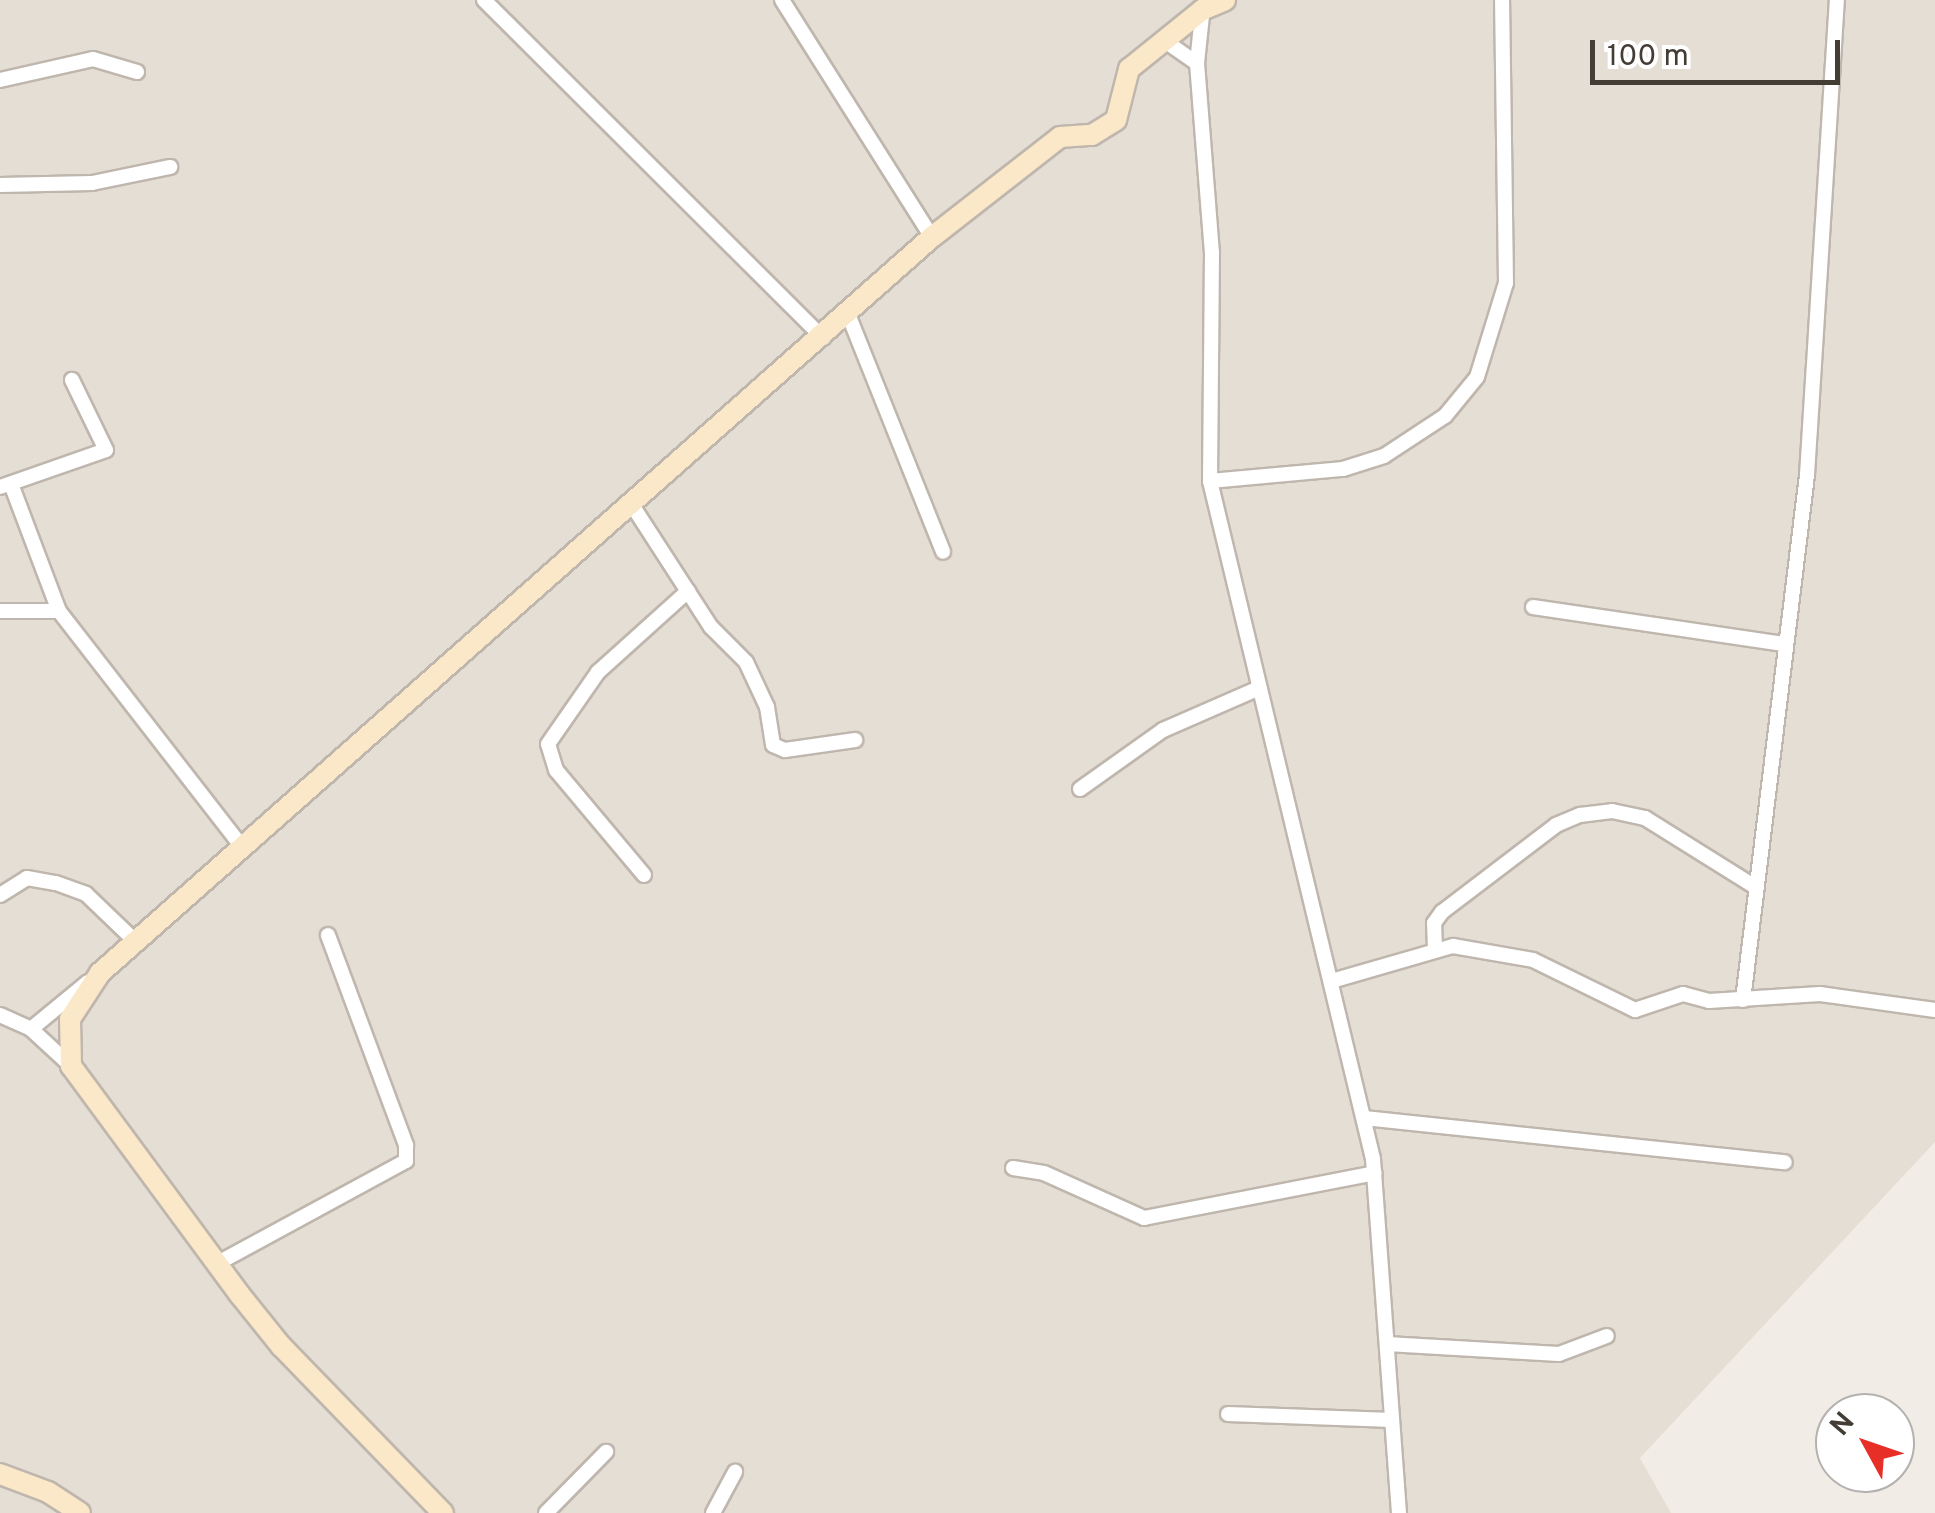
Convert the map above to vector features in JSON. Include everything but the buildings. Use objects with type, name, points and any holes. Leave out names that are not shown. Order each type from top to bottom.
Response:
[{"type":"street","points":[[484,0],[823,338]]},
{"type":"street","points":[[782,0],[932,237]]},
{"type":"street","points":[[31,1030],[823,338],[932,237],[1060,136],[1092,135],[1110,126],[1122,108],[1130,69],[1203,5],[1225,0]]},
{"type":"street","points":[[1210,481],[1343,469],[1384,456],[1445,416],[1477,376],[1506,283],[1502,0]]},
{"type":"street","points":[[1742,1000],[1786,644],[1820,319],[1826,108],[1837,0]]},
{"type":"street","points":[[1203,5],[1196,63],[1212,252],[1210,481],[1335,980],[1375,1173],[1399,1513]]},
{"type":"street","points":[[1164,41],[1196,63]]},
{"type":"street","points":[[0,80],[93,59],[137,72]]},
{"type":"street","points":[[0,185],[92,183],[170,167]]},
{"type":"street","points":[[848,314],[944,552]]},
{"type":"street","points":[[72,380],[106,450],[6,486],[59,611],[243,848]]},
{"type":"street","points":[[632,506],[688,590],[746,662],[767,708],[773,745],[785,750],[855,740]]},
{"type":"street","points":[[644,875],[556,770],[548,744],[575,699],[617,652],[688,590]]},
{"type":"street","points":[[1533,607],[1786,644]]},
{"type":"street","points":[[0,611],[59,611]]},
{"type":"street","points":[[1080,789],[1163,730],[1259,688]]},
{"type":"street","points":[[1434,950],[1434,924],[1442,912],[1556,825],[1580,814],[1612,811],[1645,818],[1754,886]]},
{"type":"street","points":[[0,895],[27,878],[56,883],[86,894],[136,942]]},
{"type":"street","points":[[218,1263],[406,1161],[406,1144],[328,935]]},
{"type":"street","points":[[1335,980],[1434,950],[1469,947],[1533,960],[1635,1010],[1682,994],[1742,1000],[1820,994],[1935,1010]]},
{"type":"street","points":[[71,1066],[70,1019],[100,973]]},
{"type":"street","points":[[0,1015],[31,1030],[71,1066],[281,1346],[443,1513]]},
{"type":"street","points":[[1364,1118],[1785,1162]]},
{"type":"street","points":[[1013,1168],[1044,1173],[1144,1218],[1375,1173]]},
{"type":"street","points":[[1387,1344],[1559,1354],[1607,1336]]},
{"type":"street","points":[[1228,1414],[1392,1420]]},
{"type":"street","points":[[546,1513],[606,1452]]},
{"type":"street","points":[[713,1513],[735,1472]]},
{"type":"street","points":[[0,1474],[48,1492],[80,1513]]},
{"type":"shaded area","points":[[0,0],[1935,0],[1935,1142],[1640,1458],[1671,1513],[0,1513]]}]
